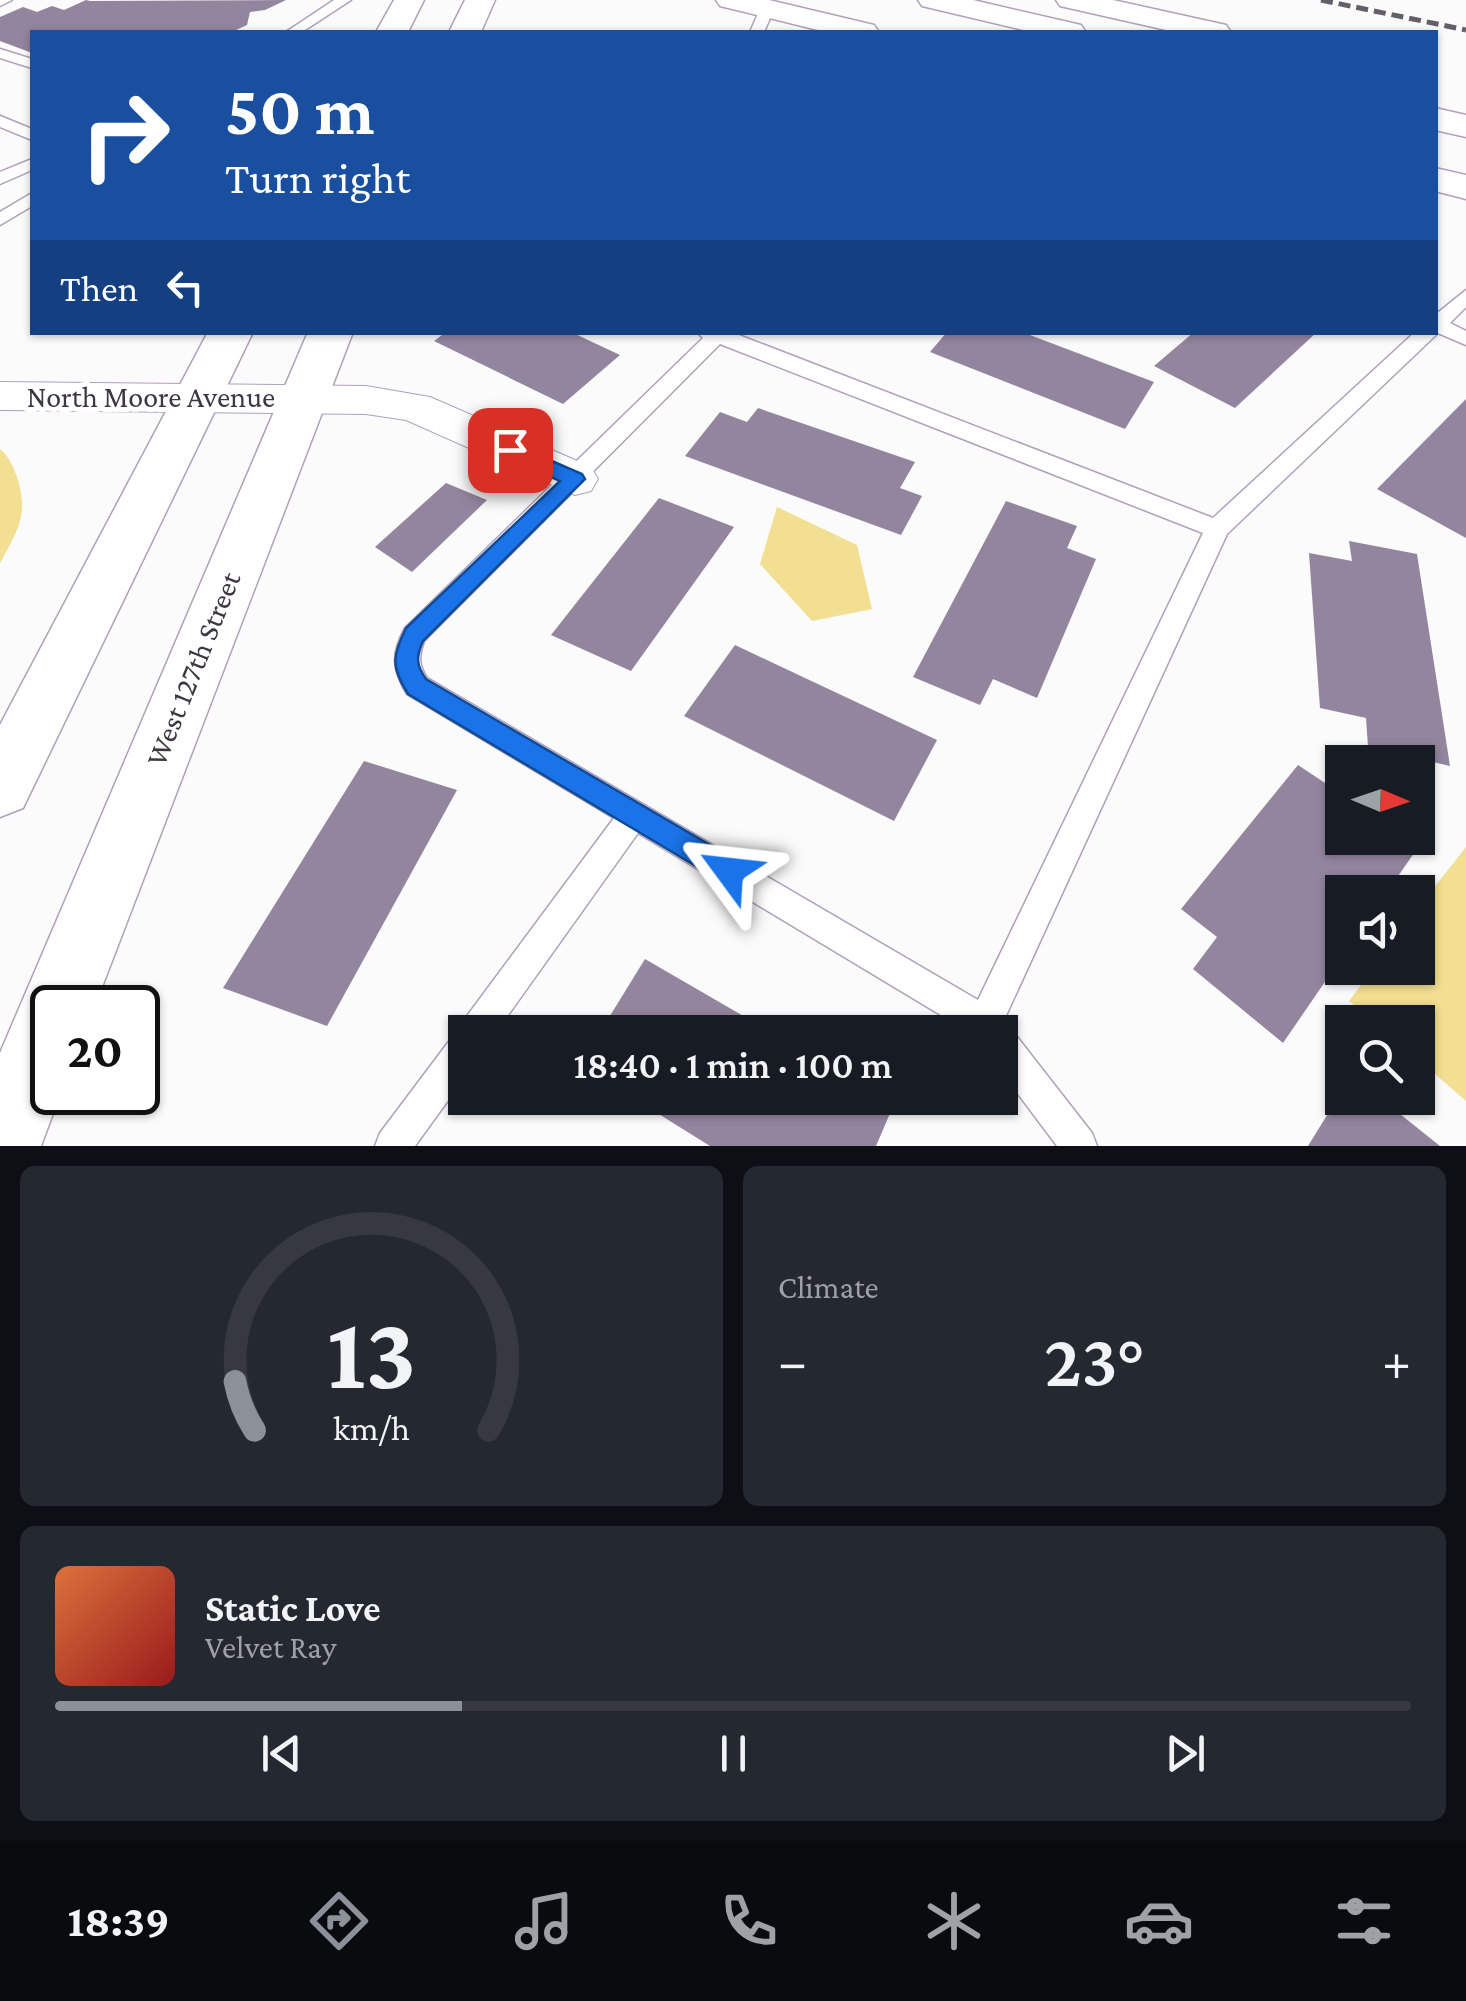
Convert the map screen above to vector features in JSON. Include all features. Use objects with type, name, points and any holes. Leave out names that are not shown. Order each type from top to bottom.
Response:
[{"type":"main road","points":[[393,30],[410,0]]},
{"type":"main road","points":[[466,30],[480,0]]},
{"type":"main road","points":[[731,0],[762,21],[845,30]]},
{"type":"main road","points":[[933,0],[1061,30]]},
{"type":"main road","points":[[1070,0],[1205,30]]},
{"type":"main road","points":[[1438,120],[1466,126]]},
{"type":"main road","points":[[1438,180],[1466,187]]},
{"type":"main road","points":[[0,788],[229,335]]},
{"type":"main road","name":"West 127th Street","points":[[66,985],[330,335]]},
{"type":"main road","points":[[1,1146],[30,1073]]},
{"type":"street","name":"North Moore Avenue","points":[[0,396],[302,398],[366,400],[415,407],[574,479]]},
{"type":"lane","points":[[295,30],[344,0]]},
{"type":"lane","points":[[0,52],[30,63]]},
{"type":"lane","points":[[0,121],[30,134]]},
{"type":"lane","points":[[0,178],[30,165]]},
{"type":"lane","points":[[0,220],[30,199]]},
{"type":"lane","points":[[1438,322],[1466,296]]},
{"type":"lane","points":[[1438,329],[1466,338]]},
{"type":"lane","points":[[714,335],[414,635],[405,656],[406,671],[417,686],[964,1015]]},
{"type":"lane","points":[[718,335],[1217,530]]},
{"type":"lane","points":[[1000,1015],[1217,530],[1424,335]]},
{"type":"lane","points":[[488,1015],[634,815]]},
{"type":"lane","points":[[1018,1066],[1079,1146]]},
{"type":"lane","points":[[393,1146],[448,1071]]},
{"type":"shaded area","points":[[0,449],[14,469],[22,512],[0,563]]},
{"type":"shaded area","points":[[777,507],[857,545],[872,609],[812,621],[760,564]]},
{"type":"shaded area","points":[[1466,847],[1466,1101],[1435,1074],[1435,1005],[1354,1005],[1349,1001],[1361,985],[1435,985],[1435,886]]},
{"type":"building","points":[[86,0],[286,0],[250,12],[247,25],[236,30],[30,30],[30,52],[0,41],[0,17],[23,7],[37,12],[52,6],[64,10]]},
{"type":"building","points":[[442,335],[577,335],[620,355],[563,404],[434,341]]},
{"type":"building","points":[[944,335],[1030,335],[1154,382],[1125,429],[930,352]]},
{"type":"building","points":[[1190,335],[1314,335],[1235,408],[1154,366]]},
{"type":"building","points":[[1466,399],[1466,538],[1377,489]]},
{"type":"building","points":[[758,408],[915,462],[900,488],[922,496],[901,535],[685,456],[720,412],[747,422]]},
{"type":"building","points":[[446,483],[487,500],[412,572],[375,547]]},
{"type":"building","points":[[659,498],[734,527],[631,671],[551,635]]},
{"type":"building","points":[[1006,501],[1077,526],[1067,548],[1096,559],[1037,698],[993,679],[980,705],[913,677]]},
{"type":"building","points":[[1349,541],[1417,554],[1450,766],[1435,763],[1435,745],[1368,745],[1366,718],[1320,708],[1309,553],[1352,561]]},
{"type":"building","points":[[735,645],[937,740],[894,821],[684,716]]},
{"type":"building","points":[[364,761],[457,790],[327,1026],[223,988]]},
{"type":"building","points":[[1298,765],[1325,783],[1325,855],[1413,855],[1399,875],[1325,875],[1325,982],[1283,1043],[1193,969],[1217,937],[1181,909]]},
{"type":"building","points":[[645,959],[742,1015],[610,1015]]},
{"type":"building","points":[[660,1115],[889,1115],[876,1146],[710,1146]]},
{"type":"building","points":[[1327,1115],[1401,1115],[1440,1146],[1308,1146]]},
{"type":"railway","points":[[1321,0],[1466,30]]},
{"type":"route","points":[[510,450],[574,479],[414,635],[405,656],[406,671],[417,686],[729,871]]}]
